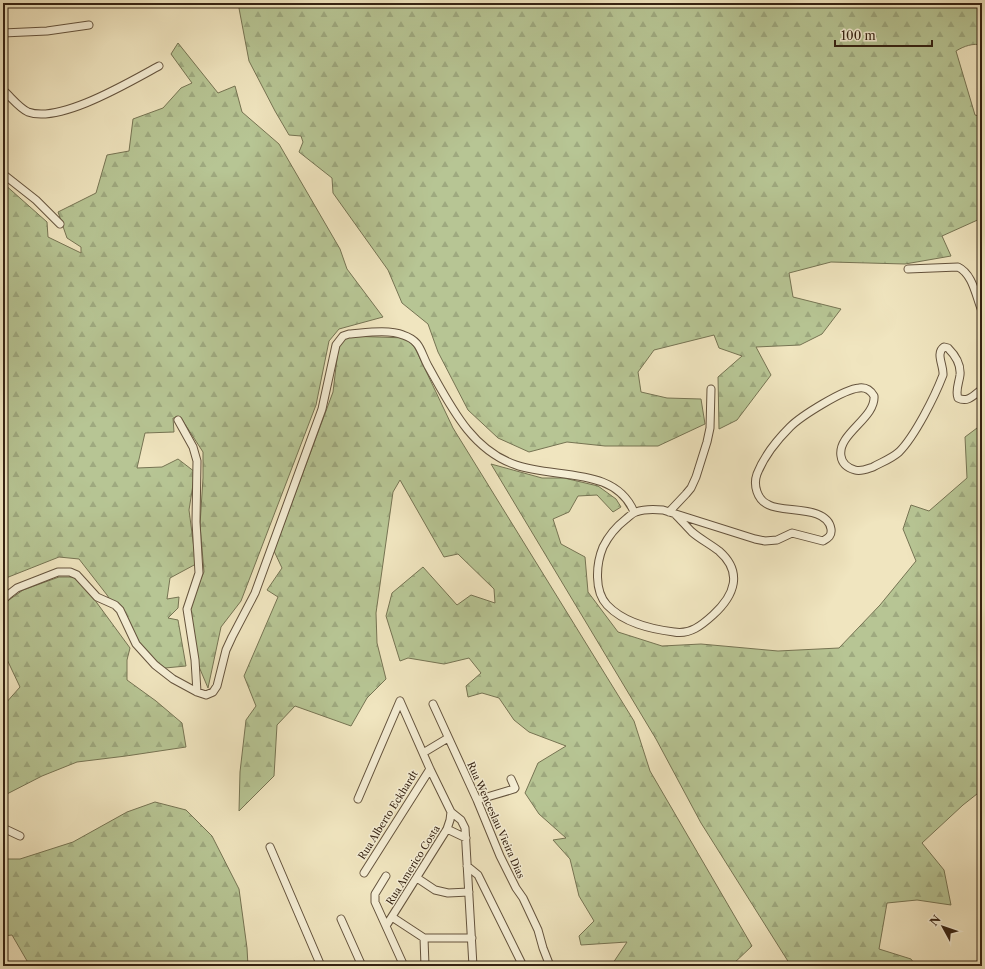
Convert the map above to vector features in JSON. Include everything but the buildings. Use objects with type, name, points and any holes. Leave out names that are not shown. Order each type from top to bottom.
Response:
[{"type":"street","points":[[3,33],[47,31],[89,25]]},
{"type":"street","points":[[3,90],[27,111],[37,114],[49,114],[73,107],[100,96],[159,66]]},
{"type":"street","points":[[3,174],[36,200],[60,224]]},
{"type":"street","points":[[908,269],[961,268],[969,276],[982,311]]},
{"type":"street","points":[[3,600],[17,588],[58,572],[70,572],[77,575],[97,597],[115,605],[120,610],[136,644],[155,665],[173,679],[197,692],[207,695],[213,692],[217,686],[226,650],[255,593],[322,409],[336,345],[343,336],[349,334],[402,334],[415,341],[419,345],[427,365],[460,420],[474,439],[484,447],[516,466],[598,480],[611,486],[619,492],[631,504],[634,512]]},
{"type":"street","points":[[672,513],[692,532],[719,552],[731,565],[734,576],[734,583],[727,600],[701,625],[687,632],[678,633],[648,628],[629,620],[618,614],[607,604],[601,594],[598,584],[598,571],[604,546],[622,523],[634,512],[655,509],[672,513],[765,541],[777,540],[792,533],[823,541],[831,534],[829,524],[823,518],[807,511],[769,506],[759,497],[756,491],[756,476],[763,461],[792,426],[809,413],[849,390],[859,388],[868,389],[874,396],[873,404],[842,445],[841,452],[841,458],[846,466],[859,471],[888,460],[899,452],[912,434],[943,375],[944,369],[940,355],[941,349],[946,347],[950,350],[959,365],[960,374],[956,392],[958,398],[964,401],[967,400],[982,389]]},
{"type":"street","points":[[672,513],[691,488],[696,477],[710,428],[711,389]]},
{"type":"street","points":[[178,420],[193,447],[198,461],[196,522],[199,573],[187,609],[195,660],[197,692]]},
{"type":"street","points":[[358,799],[400,701],[451,812],[461,820],[465,828],[473,966]]},
{"type":"street","name":"Rua Wenceslau Vieira Dias","points":[[433,704],[477,800],[500,856],[516,888],[523,898],[538,930],[550,966]]},
{"type":"street","points":[[424,753],[448,738]]},
{"type":"street","name":"Rua Alberto Eckhardt","points":[[364,873],[430,769]]},
{"type":"street","points":[[477,800],[514,789],[515,788],[511,779]]},
{"type":"street","name":"Rua Americo Costa","points":[[386,926],[447,829],[451,812]]},
{"type":"street","points":[[3,828],[20,836]]},
{"type":"street","points":[[447,829],[466,838]]},
{"type":"street","points":[[270,847],[321,966]]},
{"type":"street","points":[[467,866],[478,875],[523,966]]},
{"type":"street","points":[[386,876],[374,898],[404,966]]},
{"type":"street","points":[[417,878],[435,890],[448,893],[469,892]]},
{"type":"street","points":[[392,917],[424,938],[472,938]]},
{"type":"street","points":[[341,919],[362,966]]},
{"type":"street","points":[[424,938],[425,966]]},
{"type":"green space","points":[[238,3],[982,3],[982,45],[969,45],[956,51],[975,115],[982,117],[982,218],[942,236],[951,256],[905,264],[831,262],[789,273],[793,297],[841,309],[822,334],[800,345],[756,347],[771,375],[737,420],[719,429],[718,377],[742,356],[719,348],[714,335],[654,350],[638,372],[641,392],[667,398],[701,399],[705,424],[658,446],[605,446],[567,442],[529,452],[498,438],[468,410],[438,352],[428,324],[402,303],[388,270],[333,193],[332,178],[299,152],[303,142],[301,136],[289,135],[249,61]]},
{"type":"green space","points":[[178,43],[218,93],[235,86],[242,112],[279,144],[340,249],[347,269],[383,317],[339,329],[329,341],[316,405],[241,601],[221,627],[208,688],[197,662],[186,609],[204,572],[200,525],[203,452],[181,418],[173,418],[174,432],[145,433],[137,468],[162,467],[178,459],[195,472],[189,510],[196,564],[170,578],[167,599],[179,597],[178,608],[168,618],[178,620],[186,666],[165,668],[144,652],[107,595],[79,559],[59,557],[6,578],[3,582],[3,183],[47,222],[48,237],[81,253],[81,247],[67,238],[58,212],[96,193],[107,155],[129,151],[133,119],[163,108],[181,88],[192,83],[171,54]]},
{"type":"green space","points":[[348,336],[407,338],[415,348],[453,428],[634,721],[650,771],[752,946],[731,966],[611,966],[627,942],[581,945],[579,936],[594,921],[579,896],[570,859],[553,840],[566,838],[539,814],[525,793],[538,763],[566,746],[529,732],[514,720],[499,698],[482,693],[468,697],[466,686],[481,673],[469,658],[444,664],[408,658],[400,661],[386,616],[392,593],[423,567],[457,605],[471,595],[495,603],[494,589],[458,554],[444,557],[400,480],[393,492],[376,613],[377,643],[386,679],[367,698],[351,726],[295,706],[277,725],[274,776],[239,811],[240,772],[246,720],[256,706],[244,676],[278,597],[267,590],[282,568],[274,551],[333,392],[338,350],[341,340]]},
{"type":"green space","points":[[981,425],[982,790],[963,805],[922,843],[944,870],[951,905],[917,900],[887,903],[879,949],[911,959],[916,966],[791,966],[701,823],[656,739],[491,464],[542,478],[564,478],[598,486],[616,499],[621,507],[613,512],[597,495],[578,496],[569,512],[553,519],[561,544],[585,557],[588,592],[618,632],[662,646],[701,644],[778,651],[839,648],[880,605],[916,561],[903,529],[911,505],[929,511],[967,478],[965,437]]},
{"type":"green space","points":[[59,577],[73,577],[86,588],[130,648],[127,660],[127,680],[156,701],[182,723],[186,747],[77,762],[42,776],[3,796],[3,704],[5,704],[20,687],[3,651],[3,618],[6,602],[23,590]]},
{"type":"green space","points":[[155,802],[186,810],[212,836],[239,889],[248,966],[30,966],[12,935],[3,936],[3,859],[20,859],[73,842],[127,812]]}]
